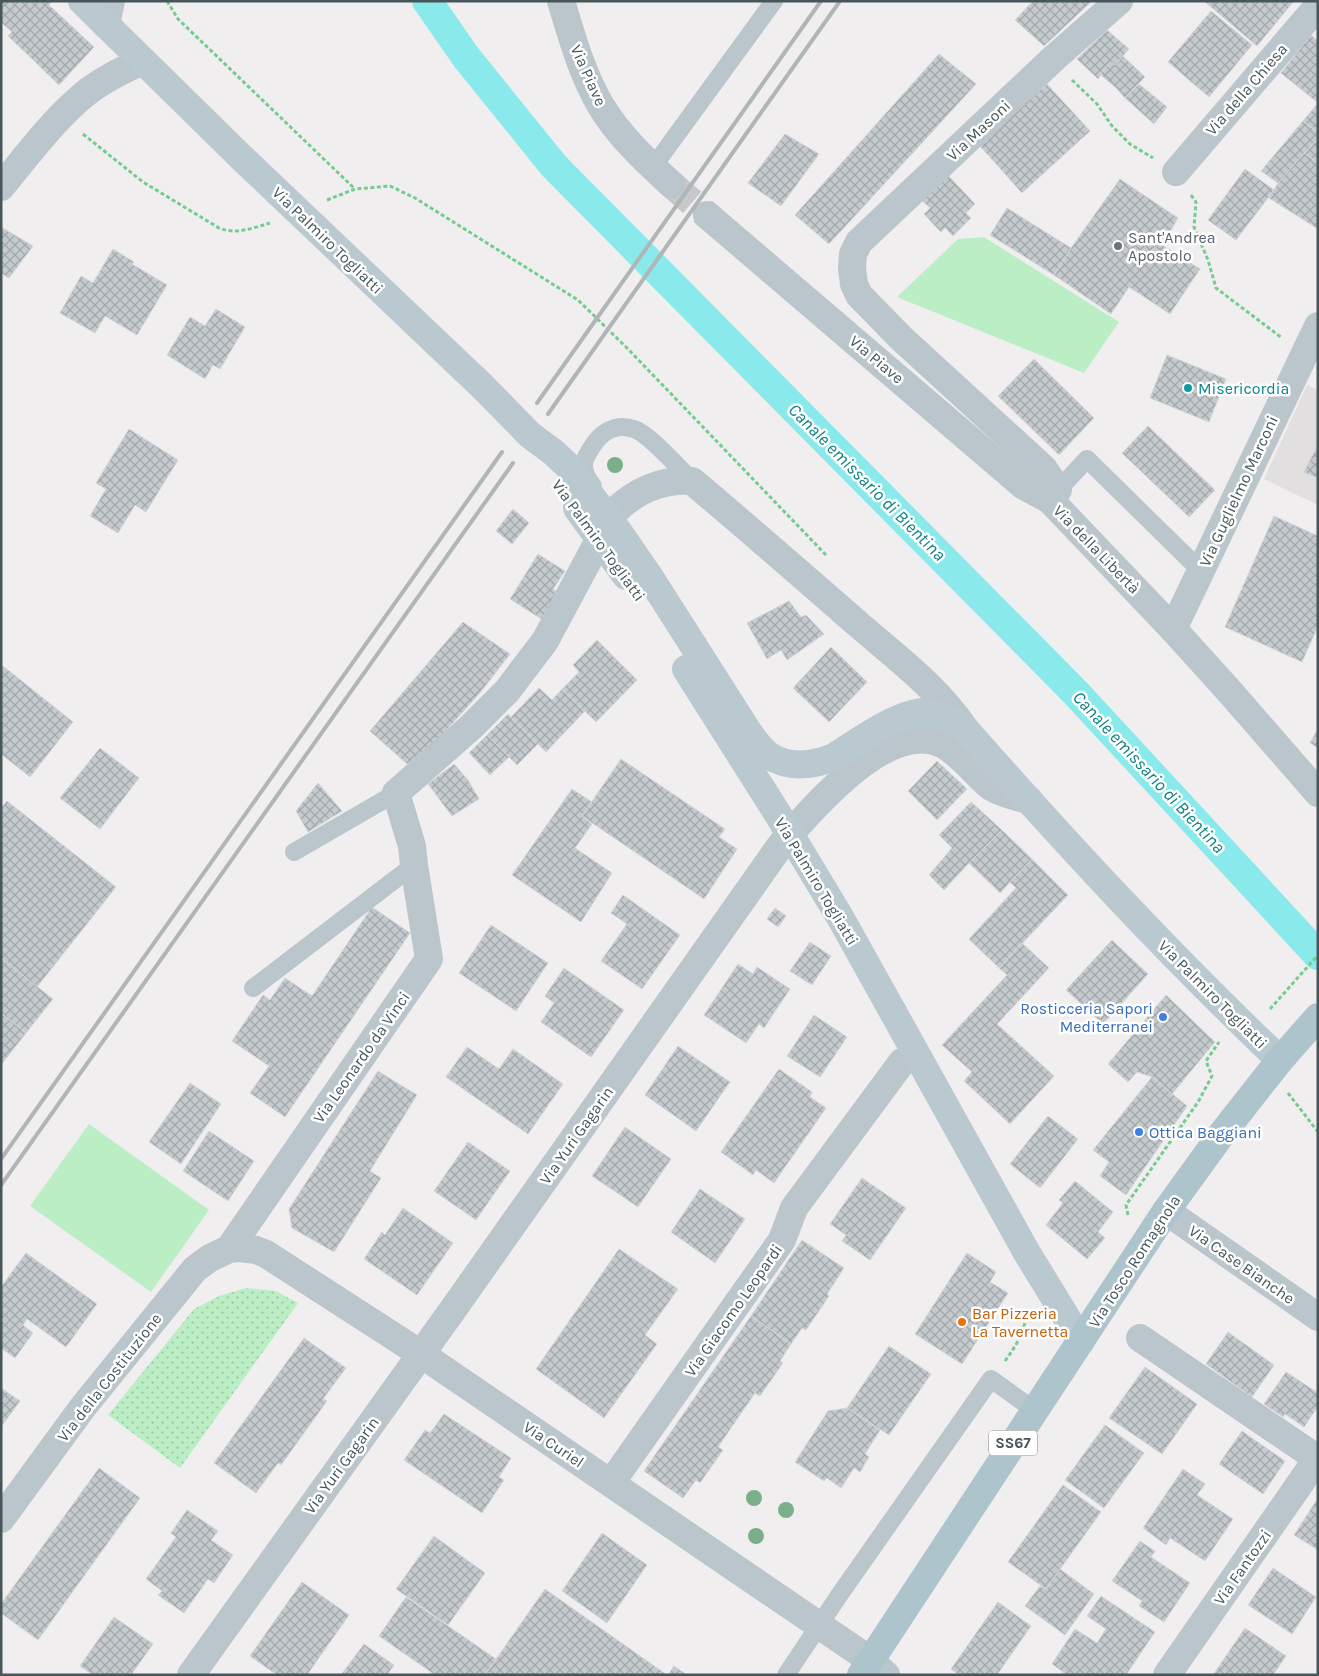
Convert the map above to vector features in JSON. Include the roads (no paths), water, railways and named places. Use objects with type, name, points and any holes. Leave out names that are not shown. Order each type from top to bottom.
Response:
[{"type":"main road","name":"Via Palmiro Togliatti","points":[[82,1],[109,13],[134,52],[242,158],[482,386],[530,435],[568,466],[618,531],[651,579],[751,736],[771,757],[797,764],[825,761],[899,718],[914,713],[931,712],[944,716],[965,729],[1106,885],[1215,999],[1300,1038]]},
{"type":"main road","name":"Via Palmiro Togliatti","points":[[530,435],[549,470],[620,566],[779,816],[840,917],[1028,1253],[1081,1341]]},
{"type":"main road","name":"Via Tosco Romagnola","points":[[872,1670],[1034,1410],[1166,1210],[1195,1168],[1300,1038]]},
{"type":"street","name":"Via Piave","points":[[561,1],[578,57],[601,105],[620,132],[662,175]]},
{"type":"street","name":"Via Masoni","points":[[852,268],[853,254],[859,242],[1119,1]]},
{"type":"street","name":"Via della Chiesa","points":[[1176,172],[1318,6]]},
{"type":"street","points":[[1,187],[61,116],[80,97],[101,82],[134,52]]},
{"type":"street","name":"Via Piave","points":[[707,215],[1024,486],[1054,495]]},
{"type":"street","name":"Via della Libertà","points":[[852,268],[854,284],[859,295],[901,338],[1043,468],[1054,495],[1318,793]]},
{"type":"street","name":"Via Guglielmo Marconi","points":[[1173,629],[1318,326]]},
{"type":"street","points":[[396,792],[471,727],[506,691],[545,641],[614,512],[630,498],[652,487],[679,480],[692,481]]},
{"type":"street","name":"Via Palmiro Togliatti","points":[[692,481],[903,663],[941,699],[955,714],[965,729]]},
{"type":"street","name":"Via Yuri Gagarin","points":[[191,1675],[796,825],[832,789],[863,764],[892,746],[906,741],[936,741],[953,751],[992,788],[1028,800]]},
{"type":"street","name":"Via Leonardo da Vinci","points":[[229,1249],[429,958],[413,855],[396,792]]},
{"type":"street","name":"Via Giacomo Leopardi","points":[[611,1483],[782,1240],[794,1208],[902,1062]]},
{"type":"street","name":"Via Case Bianche","points":[[1166,1210],[1318,1317]]},
{"type":"street","name":"Via Curiel","points":[[229,1249],[256,1250],[266,1254],[421,1354],[819,1626],[872,1670]]},
{"type":"street","name":"Via della Costituzione","points":[[1,1519],[83,1407],[184,1282],[210,1258],[229,1249]]},
{"type":"street","name":"Via Fantozzi","points":[[1140,1338],[1317,1459],[1167,1675]]},
{"type":"lane","points":[[662,175],[774,1]]},
{"type":"lane","points":[[614,512],[590,482],[584,466],[585,458],[595,442],[604,432],[610,429],[622,427],[639,431],[692,481]]},
{"type":"lane","points":[[1054,495],[1087,459],[1200,570]]},
{"type":"lane","points":[[294,852],[396,792]]},
{"type":"lane","points":[[253,988],[413,855]]},
{"type":"lane","points":[[786,1675],[991,1379],[1034,1410]]},
{"type":"waterway","name":"Canale emissario di Bientina","points":[[427,1],[466,57],[554,166],[1075,692],[1318,955]]},
{"type":"tunnel","points":[[671,184],[707,215]]},
{"type":"railway","points":[[537,403],[821,1]]},
{"type":"railway","points":[[548,414],[840,1]]},
{"type":"railway","points":[[1,1159],[502,452]]},
{"type":"railway","points":[[1,1185],[513,463]]},
{"type":"place","name":"Sant'Andrea Apostolo","points":[[1118,246]]},
{"type":"place","name":"Misericordia","points":[[1188,388]]},
{"type":"place","name":"Rosticceria Sapori Mediterranei","points":[[1163,1017]]},
{"type":"place","name":"Ottica Baggiani","points":[[1139,1132]]},
{"type":"place","name":"Bar Pizzeria La Tavernetta","points":[[962,1322]]}]
